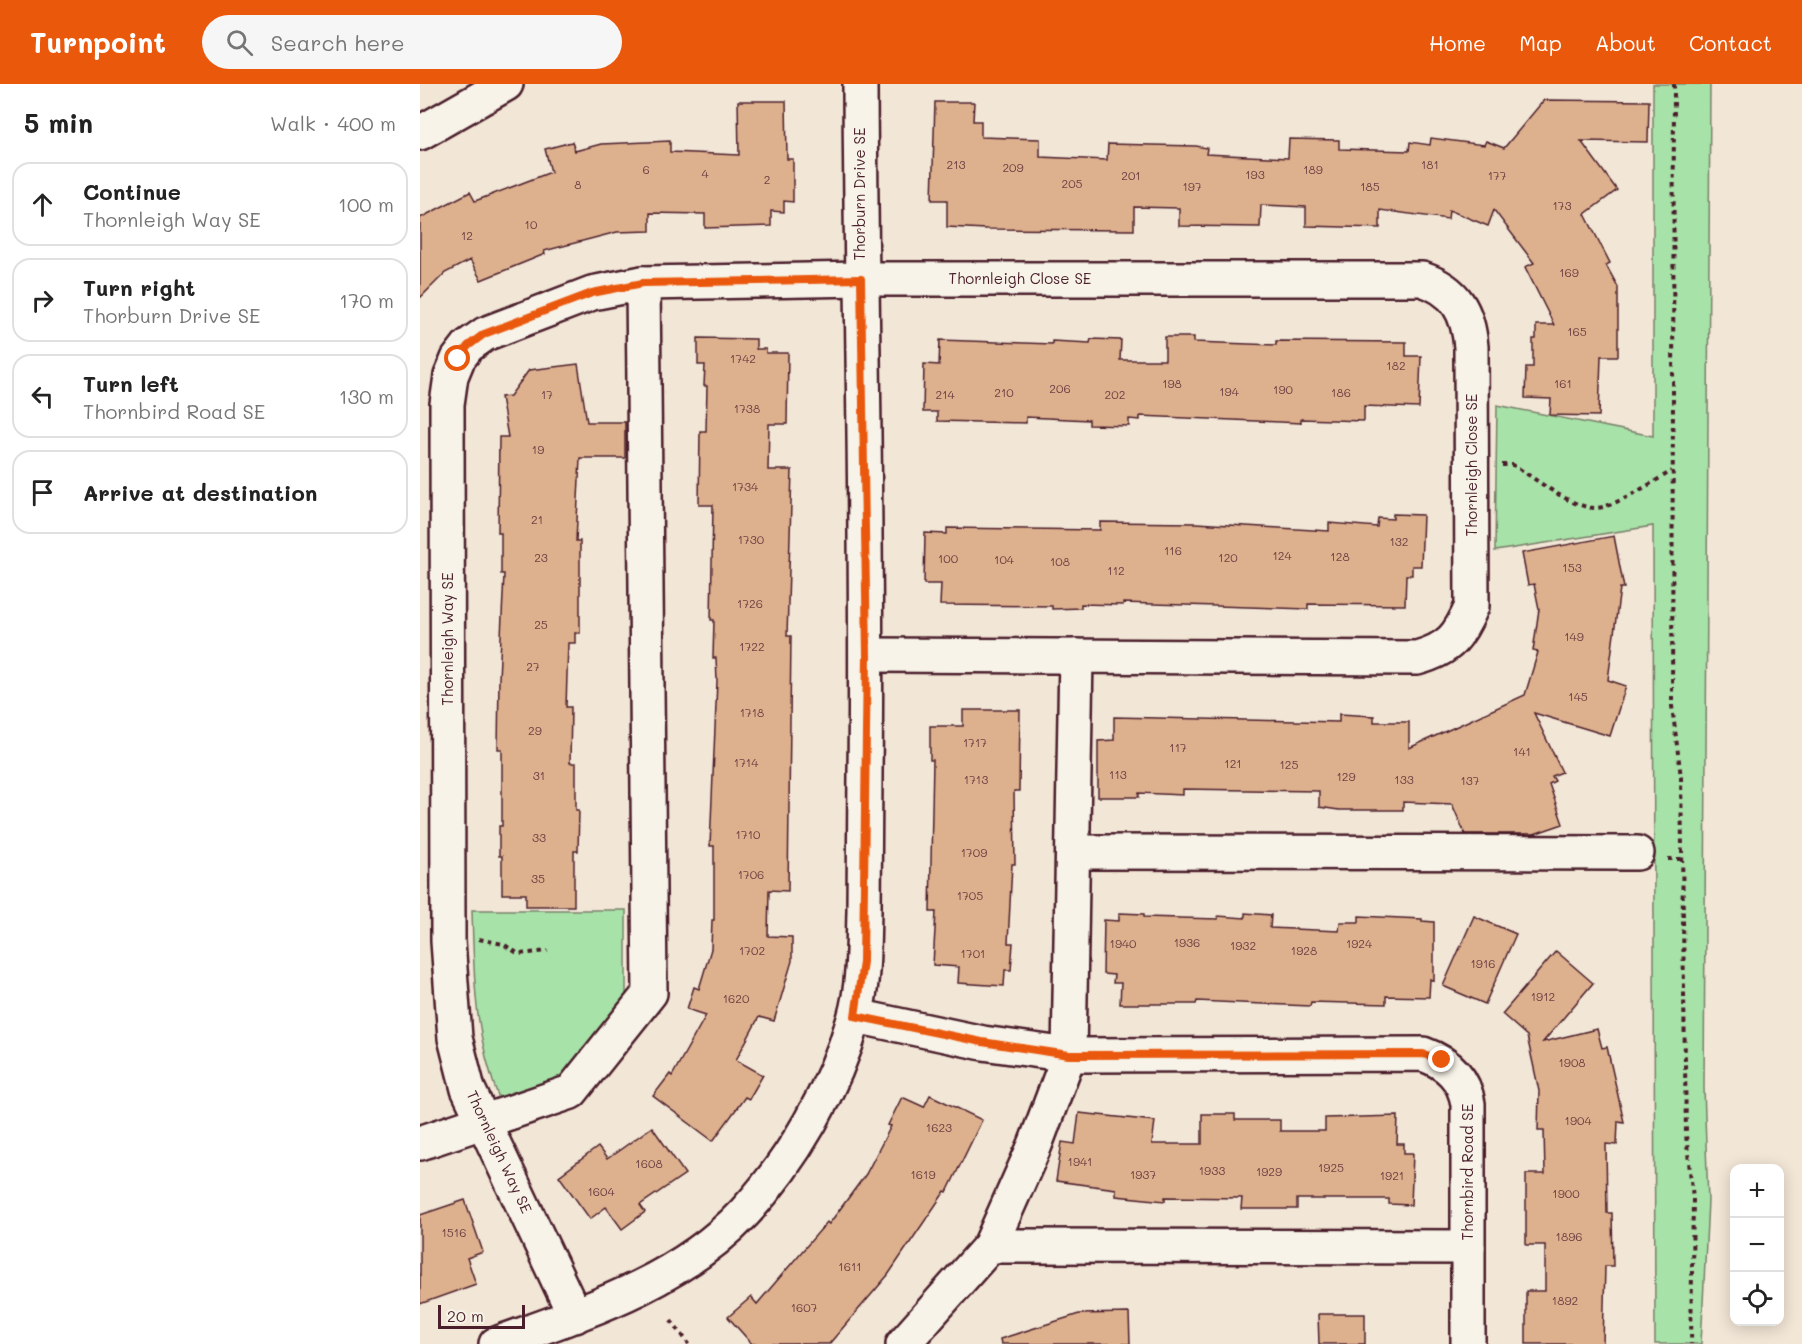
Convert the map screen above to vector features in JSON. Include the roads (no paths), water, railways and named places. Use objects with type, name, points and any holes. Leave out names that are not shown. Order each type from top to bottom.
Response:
[{"type":"street","points":[[420,134],[506,84]]},
{"type":"street","name":"Thorburn Drive SE","points":[[496,1344],[574,1316],[645,1286],[704,1250],[743,1213],[775,1174],[835,1074],[855,1016],[863,962],[867,655],[860,84]]},
{"type":"street","name":"Thornleigh Way SE","points":[[574,1316],[468,1089],[455,1038],[448,941],[447,404],[451,376],[468,346],[484,334],[592,293],[643,283],[861,279]]},
{"type":"street","name":"Thornleigh Close SE","points":[[861,279],[1422,279],[1442,285],[1457,302],[1469,325],[1472,466],[1472,606],[1463,627],[1452,641],[1436,652],[1417,658],[867,655]]},
{"type":"street","points":[[420,1143],[571,1092],[650,993],[643,283]]},
{"type":"street","points":[[903,1344],[990,1246],[1035,1145],[1069,1055],[1076,656]]},
{"type":"street","points":[[1072,852],[1637,853]]},
{"type":"street","name":"Thornbird Road SE","points":[[855,1016],[982,1042],[1069,1055],[1423,1054],[1442,1060],[1466,1089],[1468,1104],[1468,1344]]},
{"type":"street","points":[[990,1246],[1468,1248]]}]
